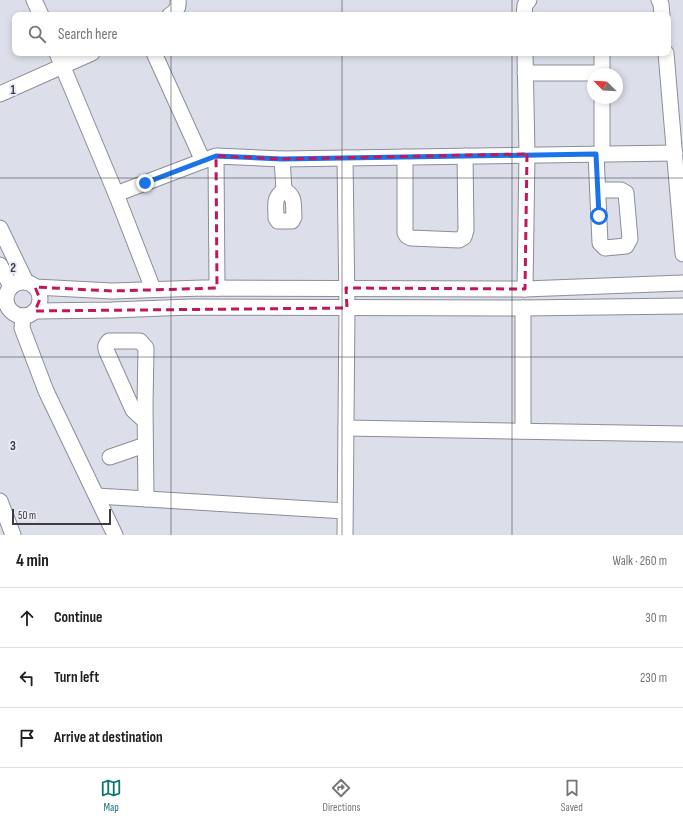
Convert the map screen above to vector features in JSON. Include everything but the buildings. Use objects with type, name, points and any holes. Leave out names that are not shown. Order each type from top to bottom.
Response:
[{"type":"street","points":[[34,0],[40,12]]},
{"type":"street","points":[[174,12],[179,5],[178,0]]},
{"type":"street","points":[[524,12],[525,5],[529,0]]},
{"type":"street","points":[[659,0],[662,12]]},
{"type":"street","points":[[0,94],[60,60],[78,56]]},
{"type":"street","points":[[156,56],[210,158],[217,288]]},
{"type":"street","points":[[525,56],[525,289]]},
{"type":"street","points":[[602,56],[602,68]]},
{"type":"street","points":[[666,56],[681,206],[683,254]]},
{"type":"street","points":[[60,60],[116,194],[153,289]]},
{"type":"street","points":[[525,73],[587,73]]},
{"type":"street","points":[[598,190],[602,104]]},
{"type":"street","points":[[116,194],[210,158],[282,159],[526,154],[675,153]]},
{"type":"street","points":[[405,157],[405,233],[411,238],[460,240],[464,237],[466,230],[465,156]]},
{"type":"street","points":[[345,158],[347,308],[345,535]]},
{"type":"street","points":[[282,159],[284,190]]},
{"type":"street","points":[[0,228],[31,284],[39,292],[39,305],[17,313]]},
{"type":"street","points":[[0,265],[6,291],[7,306],[17,313],[46,391],[115,535]]},
{"type":"street","points":[[6,291],[16,283],[98,290],[217,288],[525,289],[683,283]]},
{"type":"street","points":[[17,313],[197,307],[524,308],[683,306]]},
{"type":"street","points":[[523,431],[524,308]]},
{"type":"street","points":[[145,421],[133,410],[107,352],[105,347],[110,341],[140,341],[146,348],[146,499]]},
{"type":"street","points":[[346,428],[683,434]]},
{"type":"street","points":[[110,457],[145,445]]},
{"type":"street","points":[[97,496],[345,511]]},
{"type":"street","points":[[0,501],[12,535]]},
{"type":"highlighted area","points":[[527,154],[525,289],[346,288],[347,308],[35,311],[40,299],[35,287],[112,291],[217,288],[216,156],[282,159]]},
{"type":"route","points":[[145,183],[216,156],[282,159],[596,154],[599,216]]}]
